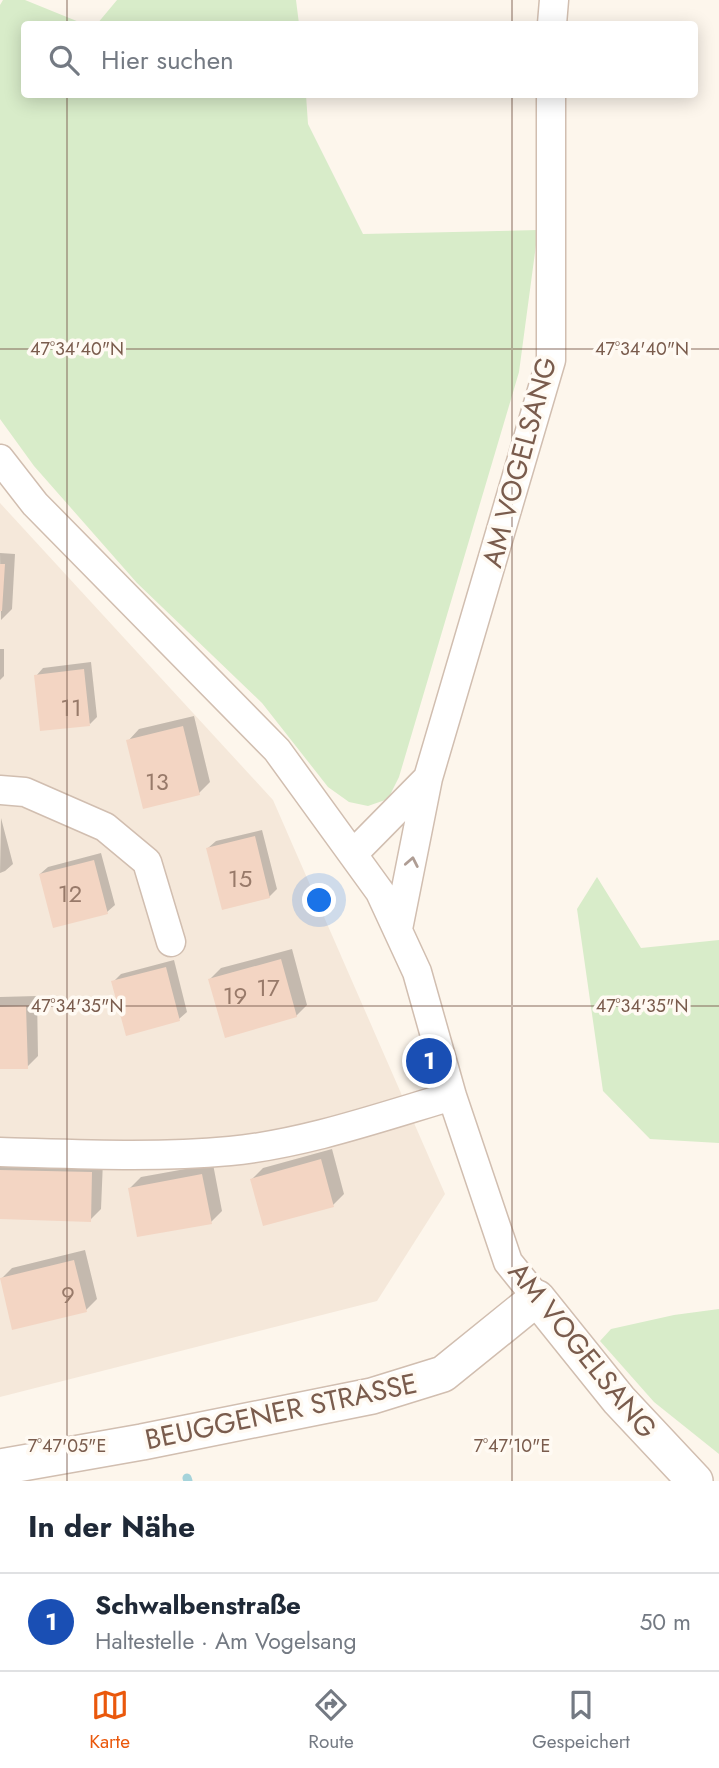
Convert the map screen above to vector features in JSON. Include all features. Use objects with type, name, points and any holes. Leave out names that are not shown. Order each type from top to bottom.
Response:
[{"type":"street","points":[[552,21],[554,0]]},
{"type":"street","name":"AM VOGELSANG","points":[[398,929],[428,778],[551,360],[551,98]]},
{"type":"street","name":"AM VOGELSANG","points":[[0,459],[35,504],[277,750],[380,892],[417,972],[452,1096],[508,1262],[619,1400],[695,1481]]},
{"type":"street","name":"AM VOGELSANG","points":[[353,854],[428,778]]},
{"type":"street","points":[[0,790],[25,792],[105,827],[147,862],[171,942]]},
{"type":"street","points":[[0,1152],[97,1155],[231,1151],[318,1135],[452,1096]]},
{"type":"street","name":"BEUGGENER STRASSE","points":[[0,1467],[372,1396],[443,1374],[537,1298]]},
{"type":"shaded area","points":[[0,503],[273,800],[445,1194],[377,1301],[0,1397]]},
{"type":"green space","points":[[3,0],[25,0],[77,21],[21,21],[21,98],[306,98],[308,124],[363,234],[538,230],[519,372],[399,777],[388,799],[368,806],[349,802],[328,787],[262,703],[137,583],[34,466],[0,419],[0,5]]},
{"type":"green space","points":[[117,0],[296,0],[299,21],[100,21]]},
{"type":"green space","points":[[597,877],[641,948],[719,940],[719,1143],[650,1139],[603,1091],[577,909]]},
{"type":"green space","points":[[719,1309],[719,1454],[654,1402],[600,1341],[611,1329],[674,1315]]},
{"type":"building","points":[[0,564],[5,564],[2,611],[0,611]]},
{"type":"building","points":[[84,669],[90,726],[40,731],[34,675]]},
{"type":"building","points":[[183,726],[200,795],[143,809],[126,740]]},
{"type":"building","points":[[255,836],[270,898],[222,910],[206,848]]},
{"type":"building","points":[[94,860],[108,914],[53,928],[39,874]]},
{"type":"building","points":[[281,959],[297,1017],[225,1038],[208,979]]},
{"type":"building","points":[[166,967],[180,1021],[126,1036],[111,981]]},
{"type":"building","points":[[26,1006],[28,1069],[0,1069],[0,1007]]},
{"type":"building","points":[[321,1159],[334,1207],[263,1226],[250,1179]]},
{"type":"building","points":[[0,1170],[92,1172],[91,1222],[0,1219]]},
{"type":"building","points":[[202,1174],[212,1224],[137,1237],[128,1188]]},
{"type":"building","points":[[74,1260],[87,1312],[12,1330],[0,1278]]},
{"type":"place","name":"Schwalbenstraße","points":[[429,1061]]}]
